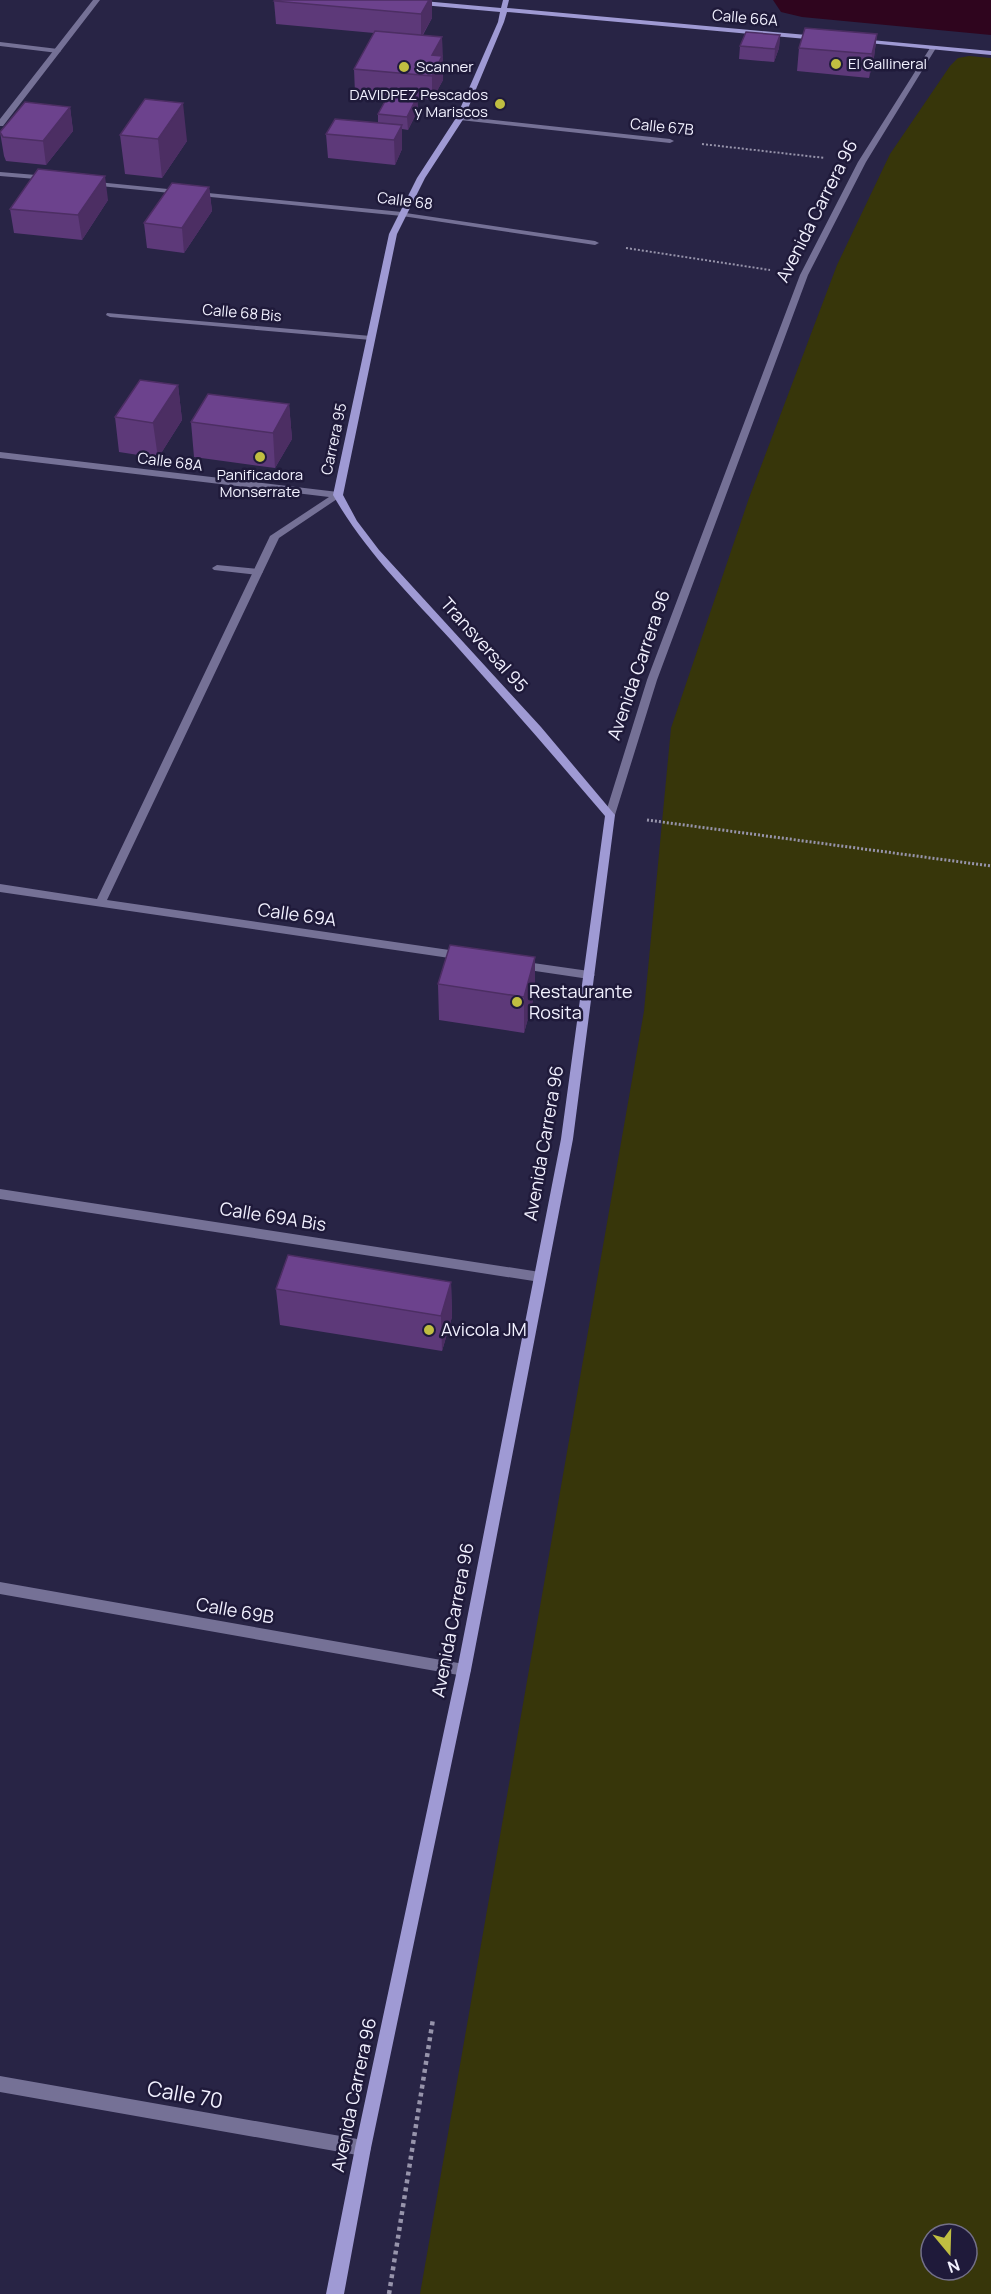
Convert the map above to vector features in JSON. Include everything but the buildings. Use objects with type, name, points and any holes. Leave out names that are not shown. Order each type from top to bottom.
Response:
[{"type":"main road","name":"Calle 66A","points":[[389,0],[827,38]]},
{"type":"main road","name":"Carrera 95","points":[[338,495],[393,234],[421,178],[460,118],[506,0]]},
{"type":"main road","points":[[851,40],[991,53]]},
{"type":"main road","name":"Transversal 95","points":[[338,495],[353,522],[376,552],[537,729],[610,815]]},
{"type":"main road","name":"Avenida Carrera 96","points":[[335,2294],[363,2148],[464,1670],[567,1139],[610,815]]},
{"type":"street","points":[[0,124],[97,0]]},
{"type":"street","points":[[0,44],[58,51]]},
{"type":"street","name":"Avenida Carrera 96","points":[[610,815],[652,680],[804,275],[862,162],[933,48]]},
{"type":"street","name":"Calle 67B","points":[[460,118],[670,141]]},
{"type":"street","points":[[0,174],[59,180]]},
{"type":"street","name":"Calle 68","points":[[83,182],[402,214],[595,243]]},
{"type":"street","name":"Calle 68 Bis","points":[[110,315],[371,338]]},
{"type":"street","name":"Calle 68A","points":[[0,455],[338,495]]},
{"type":"street","name":"Carrera 95","points":[[100,902],[275,536],[338,495]]},
{"type":"street","points":[[217,568],[258,572]]},
{"type":"street","name":"Calle 69A","points":[[0,888],[478,959]]},
{"type":"street","points":[[502,962],[589,975]]},
{"type":"street","name":"Calle 69A Bis","points":[[0,1194],[540,1277]]},
{"type":"street","name":"Calle 69B","points":[[0,1588],[464,1670]]},
{"type":"street","name":"Calle 70","points":[[0,2084],[363,2148]]},
{"type":"path","name":"Calle 67B","points":[[670,141],[862,162]]},
{"type":"path","points":[[595,243],[804,275]]},
{"type":"path","points":[[610,815],[991,866]]},
{"type":"shaded area","points":[[969,56],[991,58],[991,2294],[420,2294],[644,1011],[671,728],[749,498],[837,265],[890,154],[950,66],[958,58]]},
{"type":"waterway","points":[[802,0],[991,17]]},
{"type":"place","name":"El Gallineral","points":[[836,64]]},
{"type":"place","name":"Scanner","points":[[404,67]]},
{"type":"place","name":"DAVIDPEZ Pescados y Mariscos","points":[[500,104]]},
{"type":"place","name":"Panificadora Monserrate","points":[[260,457]]},
{"type":"place","name":"Restaurante Rosita","points":[[517,1002]]},
{"type":"place","name":"Avicola JM","points":[[429,1330]]}]
